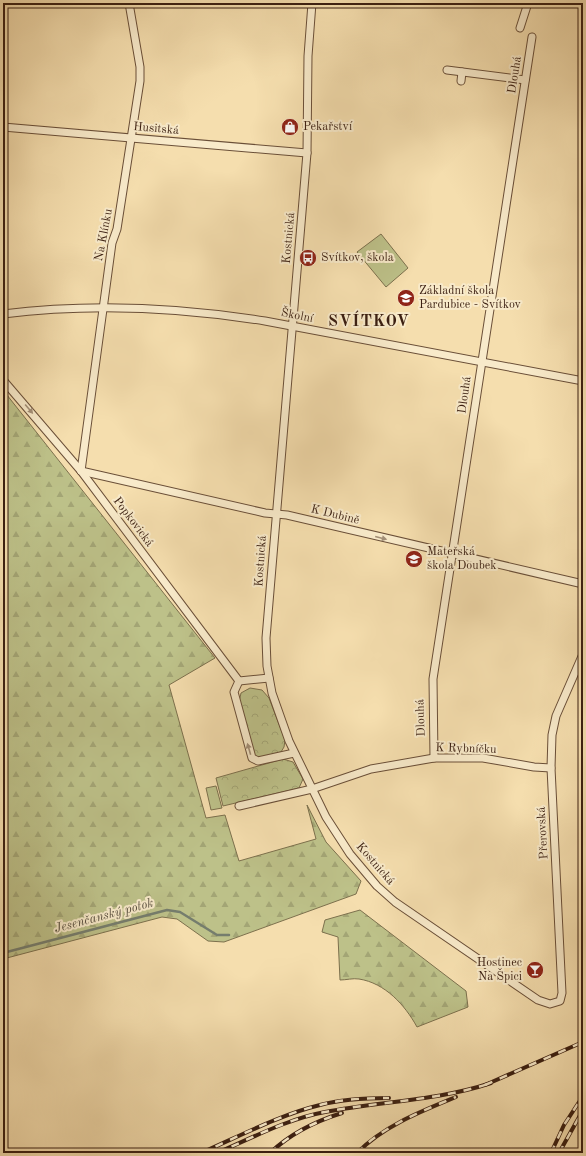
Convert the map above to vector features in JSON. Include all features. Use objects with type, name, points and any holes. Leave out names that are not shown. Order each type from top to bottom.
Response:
[{"type":"street","name":"Na Klínku","points":[[81,471],[112,243],[116,231],[140,74],[130,3]]},
{"type":"street","name":"Kostnická","points":[[312,3],[308,56],[307,154],[293,326],[275,514],[266,638],[269,678],[277,710],[294,753],[312,789],[335,833],[350,854],[377,886],[395,902],[538,1000],[546,1003]]},
{"type":"street","points":[[520,28],[528,3]]},
{"type":"street","name":"Dlouhá","points":[[434,758],[432,685],[532,37]]},
{"type":"street","points":[[447,70],[525,80]]},
{"type":"street","points":[[461,81],[462,72]]},
{"type":"street","name":"Husitská","points":[[3,127],[131,137],[307,154]]},
{"type":"street","name":"Školní","points":[[3,314],[104,307],[197,312],[293,326],[583,380]]},
{"type":"street","name":"Popkovická","points":[[3,380],[81,471],[239,682]]},
{"type":"street","name":"K Dubině","points":[[81,471],[275,514],[287,515],[453,555],[583,584]]},
{"type":"street","name":"Přerovská","points":[[546,1003],[558,1003],[562,993],[551,768],[552,735],[556,716],[583,654]]},
{"type":"street","points":[[269,678],[239,682],[234,692],[252,758],[258,761],[294,753]]},
{"type":"street","name":"K Rybníčku","points":[[312,789],[371,769],[434,758],[483,758],[534,767],[551,768]]},
{"type":"street","points":[[239,806],[312,789]]},
{"type":"green space","points":[[381,234],[408,268],[386,287],[357,252]]},
{"type":"green space","points":[[3,390],[215,658],[169,685],[206,818],[225,815],[239,861],[316,839],[307,805],[326,842],[361,881],[356,894],[224,942],[208,941],[177,919],[162,917],[3,959]]},
{"type":"green space","points":[[250,688],[262,690],[269,698],[285,740],[284,747],[281,752],[261,757],[254,756],[239,702],[241,693]]},
{"type":"green space","points":[[283,759],[293,762],[303,779],[299,788],[223,806],[216,778]]},
{"type":"green space","points":[[216,786],[222,808],[211,810],[206,788]]},
{"type":"green space","points":[[360,910],[466,991],[468,1007],[417,1027],[407,1011],[386,990],[368,981],[359,979],[340,980],[338,937],[322,932],[325,920]]},
{"type":"waterway","name":"Jesenčanský potok","points":[[3,953],[167,910],[180,912],[217,935],[229,935]]},
{"type":"railway","points":[[485,1085],[583,1042]]},
{"type":"railway","points":[[217,1153],[297,1119],[311,1115],[346,1108],[450,1094],[491,1083]]},
{"type":"railway","points":[[551,1153],[564,1125],[583,1096]]},
{"type":"railway","points":[[357,1153],[367,1143],[391,1127],[456,1097]]},
{"type":"railway","points":[[201,1153],[260,1126],[305,1109],[345,1100],[389,1098]]},
{"type":"railway","points":[[559,1153],[583,1110]]},
{"type":"railway","points":[[270,1153],[295,1134],[323,1120],[342,1113]]},
{"type":"place","name":"Pekařství","points":[[290,127]]},
{"type":"place","name":"Svítkov, škola","points":[[308,258]]},
{"type":"place","name":"Základní škola Pardubice - Svítkov","points":[[406,298]]},
{"type":"place","name":"Mateřská škola Doubek","points":[[414,559]]},
{"type":"place","name":"Hostinec Na Špici","points":[[535,970]]},
{"type":"district","name":"SVÍTKOV","points":[[369,322]]}]
